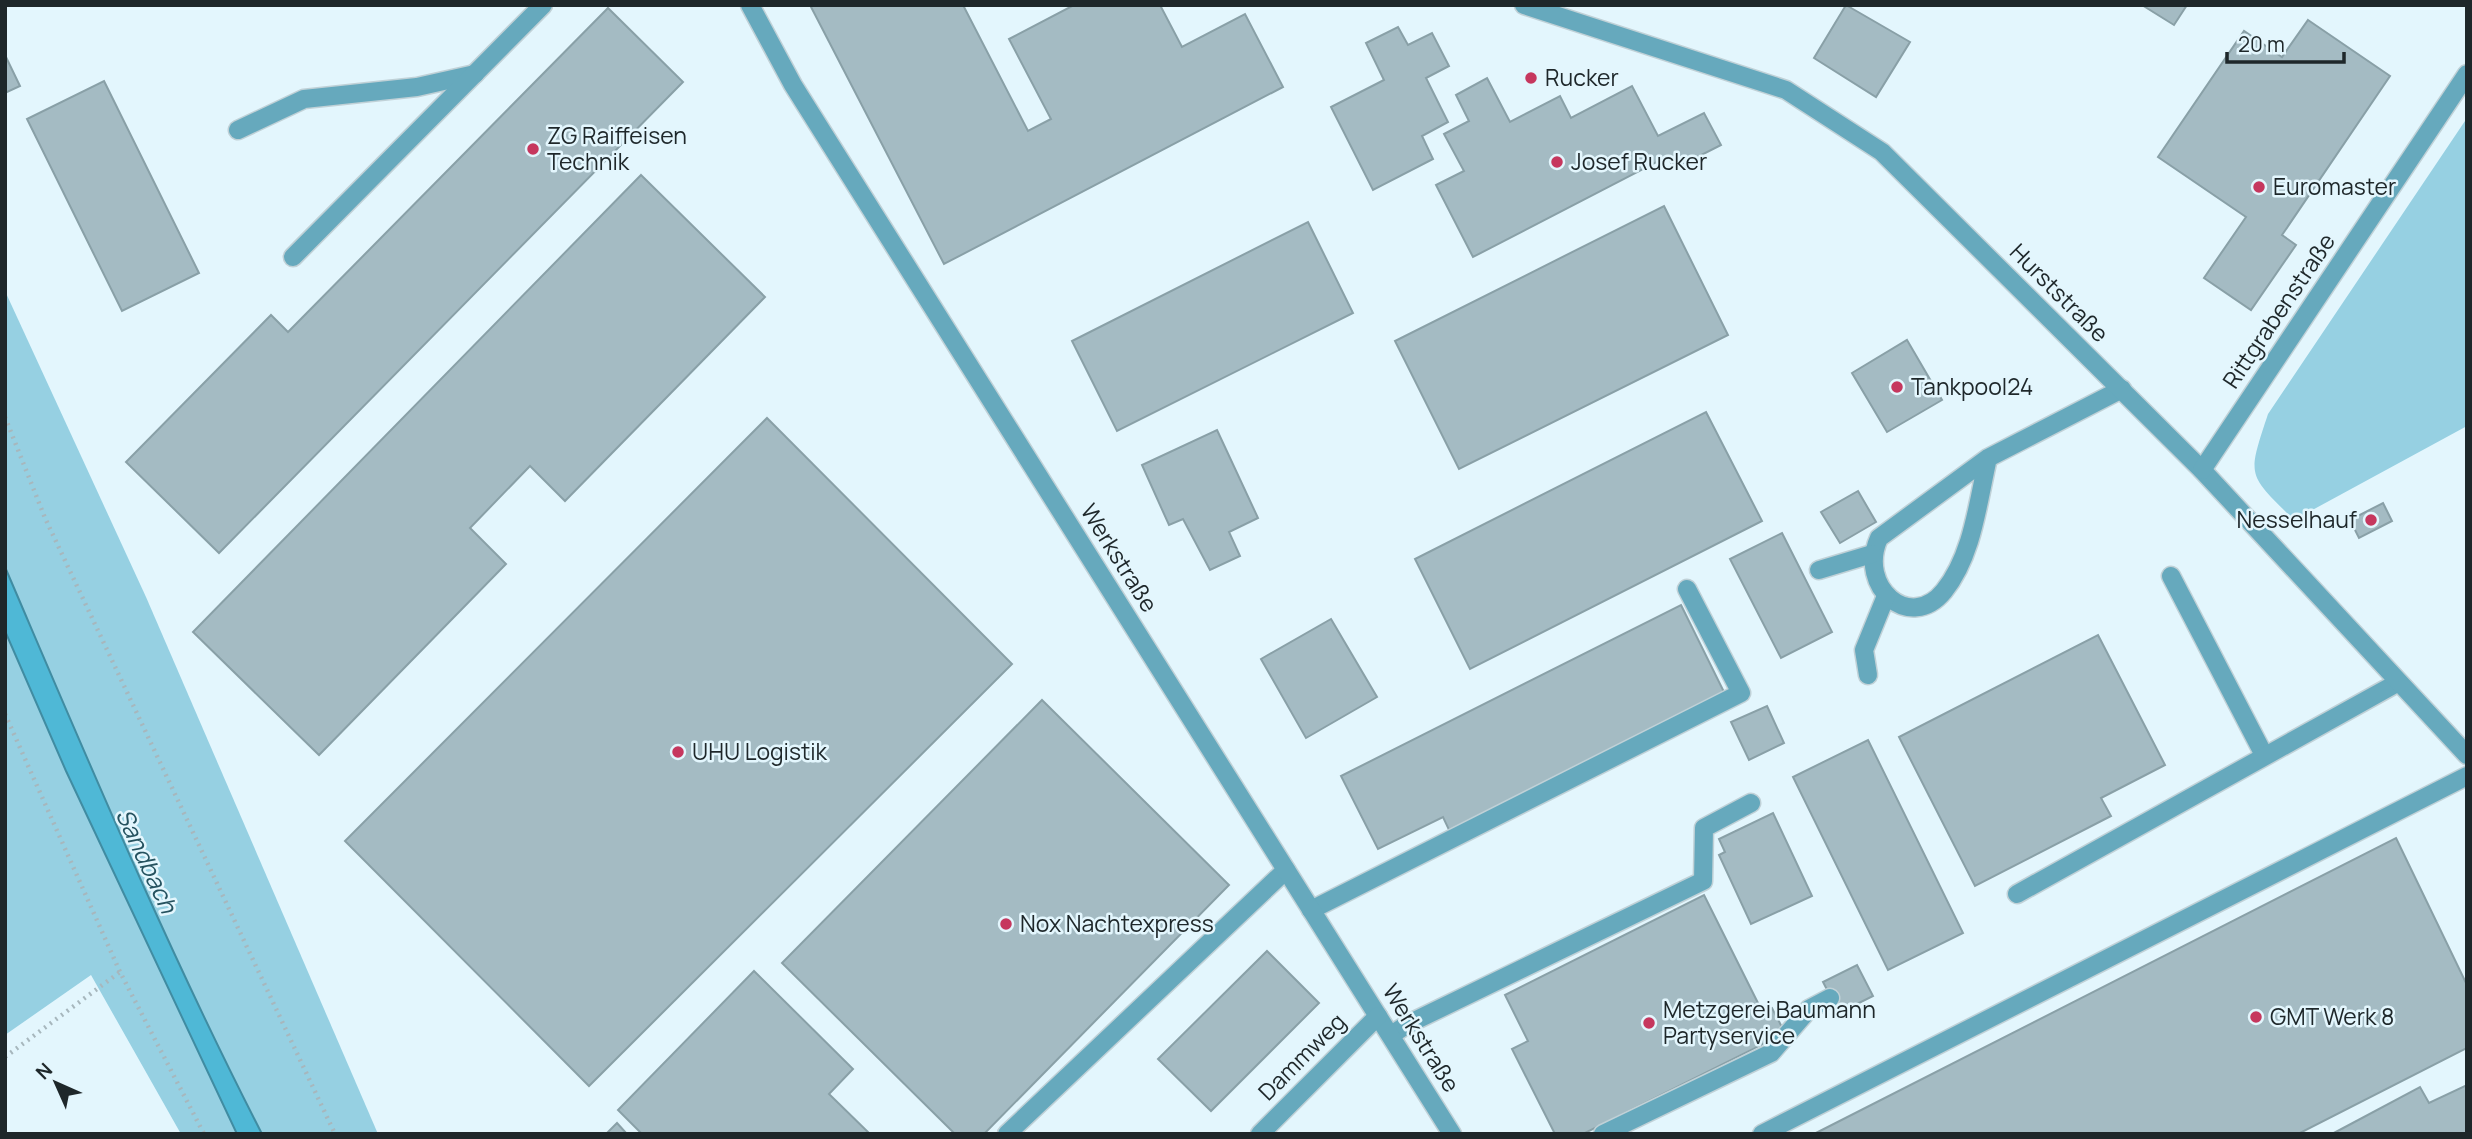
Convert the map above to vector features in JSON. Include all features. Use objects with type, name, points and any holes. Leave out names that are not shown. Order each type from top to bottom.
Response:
[{"type":"street","points":[[293,257],[543,5]]},
{"type":"street","name":"Werkstraße","points":[[750,5],[793,85],[1452,1134]]},
{"type":"street","name":"Hurststraße","points":[[1524,5],[1786,90],[1882,152],[2202,470],[2397,683],[2467,755]]},
{"type":"street","points":[[238,130],[304,99],[417,87],[475,74]]},
{"type":"street","name":"Rittgrabenstraße","points":[[2202,470],[2467,74]]},
{"type":"street","points":[[1988,458],[1970,537],[1945,590],[1931,603],[1912,608],[1886,596],[1873,576],[1872,554],[1879,538],[1988,458],[2122,389]]},
{"type":"street","points":[[1819,570],[1872,554]]},
{"type":"street","points":[[2171,576],[2264,755]]},
{"type":"street","points":[[1311,911],[1741,694],[1687,589]]},
{"type":"street","points":[[1868,675],[1864,650],[1886,596]]},
{"type":"street","points":[[2017,894],[2397,683]]},
{"type":"street","points":[[1762,1134],[2467,776]]},
{"type":"street","points":[[1391,1035],[1408,1024],[1703,881],[1704,828],[1751,803]]},
{"type":"street","points":[[1007,1134],[1286,870]]},
{"type":"street","points":[[1603,1134],[1771,1053],[1809,1009],[1830,998]]},
{"type":"street","name":"Dammweg","points":[[1261,1134],[1378,1016]]},
{"type":"path","points":[[5,417],[45,518],[335,1134]]},
{"type":"path","points":[[5,714],[120,972],[204,1134]]},
{"type":"path","points":[[5,1057],[120,972]]},
{"type":"shaded area","points":[[2467,118],[2467,426],[2294,520],[2267,493],[2256,473],[2257,451],[2268,414]]},
{"type":"shaded area","points":[[5,291],[146,597],[378,1134],[262,1134],[206,1025],[97,782],[5,567]]},
{"type":"shaded area","points":[[5,567],[161,924],[262,1134],[237,1134],[66,771],[5,631]]},
{"type":"shaded area","points":[[5,631],[66,771],[237,1134],[181,1134],[91,975],[5,1035]]},
{"type":"building","points":[[810,5],[963,5],[1028,131],[1051,119],[1009,39],[1074,5],[1160,5],[1182,47],[1245,14],[1283,87],[944,264]]},
{"type":"building","points":[[1846,5],[1910,42],[1876,97],[1814,58]]},
{"type":"building","points":[[2142,5],[2187,5],[2174,25]]},
{"type":"building","points":[[608,8],[683,82],[219,553],[126,462],[271,315],[288,332]]},
{"type":"building","name":"Euromaster","points":[[2308,20],[2390,76],[2282,235],[2296,245],[2251,310],[2204,278],[2246,217],[2158,157],[2244,31],[2282,57]]},
{"type":"building","points":[[1398,27],[1408,45],[1432,33],[1449,66],[1426,78],[1448,122],[1422,136],[1433,159],[1373,190],[1331,107],[1384,80],[1366,43]]},
{"type":"building","points":[[5,55],[20,86],[5,93]]},
{"type":"building","name":"Josef Rucker","points":[[1487,78],[1510,122],[1560,96],[1571,118],[1632,86],[1658,136],[1704,113],[1721,145],[1674,169],[1668,156],[1473,257],[1436,185],[1464,171],[1444,134],[1469,121],[1456,95]]},
{"type":"building","points":[[104,81],[199,273],[122,311],[27,119]]},
{"type":"building","points":[[641,175],[765,297],[565,501],[530,466],[470,528],[506,564],[319,755],[193,632]]},
{"type":"building","points":[[1664,206],[1728,335],[1459,469],[1395,341]]},
{"type":"building","points":[[1308,222],[1353,313],[1117,431],[1072,341]]},
{"type":"building","name":"Tankpool24","points":[[1907,340],[1942,400],[1887,432],[1852,373]]},
{"type":"building","points":[[1706,412],[1762,521],[1470,669],[1415,559]]},
{"type":"building","name":"UHU Logistik","points":[[767,418],[1012,664],[589,1086],[345,841]]},
{"type":"building","points":[[1217,430],[1258,518],[1229,532],[1240,556],[1210,570],[1183,519],[1169,525],[1142,465]]},
{"type":"building","points":[[1858,491],[1876,522],[1840,543],[1821,512]]},
{"type":"building","name":"Nesselhauf","points":[[2383,503],[2392,521],[2359,538],[2350,520]]},
{"type":"building","points":[[1782,533],[1832,632],[1781,658],[1730,559]]},
{"type":"building","points":[[1681,605],[1725,694],[1450,832],[1443,817],[1378,849],[1341,776]]},
{"type":"building","points":[[1331,619],[1377,697],[1306,738],[1261,659]]},
{"type":"building","points":[[2098,635],[2165,765],[2101,798],[2111,816],[1975,886],[1899,737]]},
{"type":"building","name":"Nox Nachtexpress","points":[[1042,700],[1229,885],[984,1134],[955,1134],[782,963]]},
{"type":"building","points":[[1767,706],[1784,743],[1749,760],[1731,722]]},
{"type":"building","points":[[1868,740],[1963,933],[1888,970],[1793,777]]},
{"type":"building","points":[[1773,813],[1812,896],[1751,924],[1719,855],[1725,852],[1719,839]]},
{"type":"building","name":"GMT Werk 8","points":[[2396,838],[2467,985],[2467,1048],[2298,1134],[1814,1134]]},
{"type":"building","name":"Metzgerei Baumann Partyservice","points":[[1704,895],[1763,1013],[1772,1008],[1785,1033],[1583,1134],[1555,1134],[1512,1049],[1528,1041],[1505,995]]},
{"type":"building","points":[[1267,951],[1319,1003],[1211,1111],[1158,1059]]},
{"type":"building","points":[[1857,965],[1873,996],[1839,1013],[1823,982]]},
{"type":"building","points":[[754,971],[853,1069],[829,1094],[870,1134],[642,1134],[618,1110]]},
{"type":"building","points":[[2467,1085],[2467,1134],[2332,1134],[2420,1087],[2429,1103]]},
{"type":"building","points":[[617,1123],[627,1134],[606,1134]]},
{"type":"place","name":"Rucker","points":[[1531,78]]},
{"type":"place","name":"ZG Raiffeisen Technik","points":[[533,149]]},
{"type":"place","name":"Josef Rucker","points":[[1557,162]]},
{"type":"place","name":"Euromaster","points":[[2259,187]]},
{"type":"place","name":"Tankpool24","points":[[1897,387]]},
{"type":"place","name":"Nesselhauf","points":[[2371,520]]},
{"type":"place","name":"UHU Logistik","points":[[678,752]]},
{"type":"place","name":"Nox Nachtexpress","points":[[1006,924]]},
{"type":"place","name":"GMT Werk 8","points":[[2256,1017]]},
{"type":"place","name":"Metzgerei Baumann Partyservice","points":[[1649,1023]]},
{"type":"water label","name":"Sandbach","points":[[146,861]]}]
